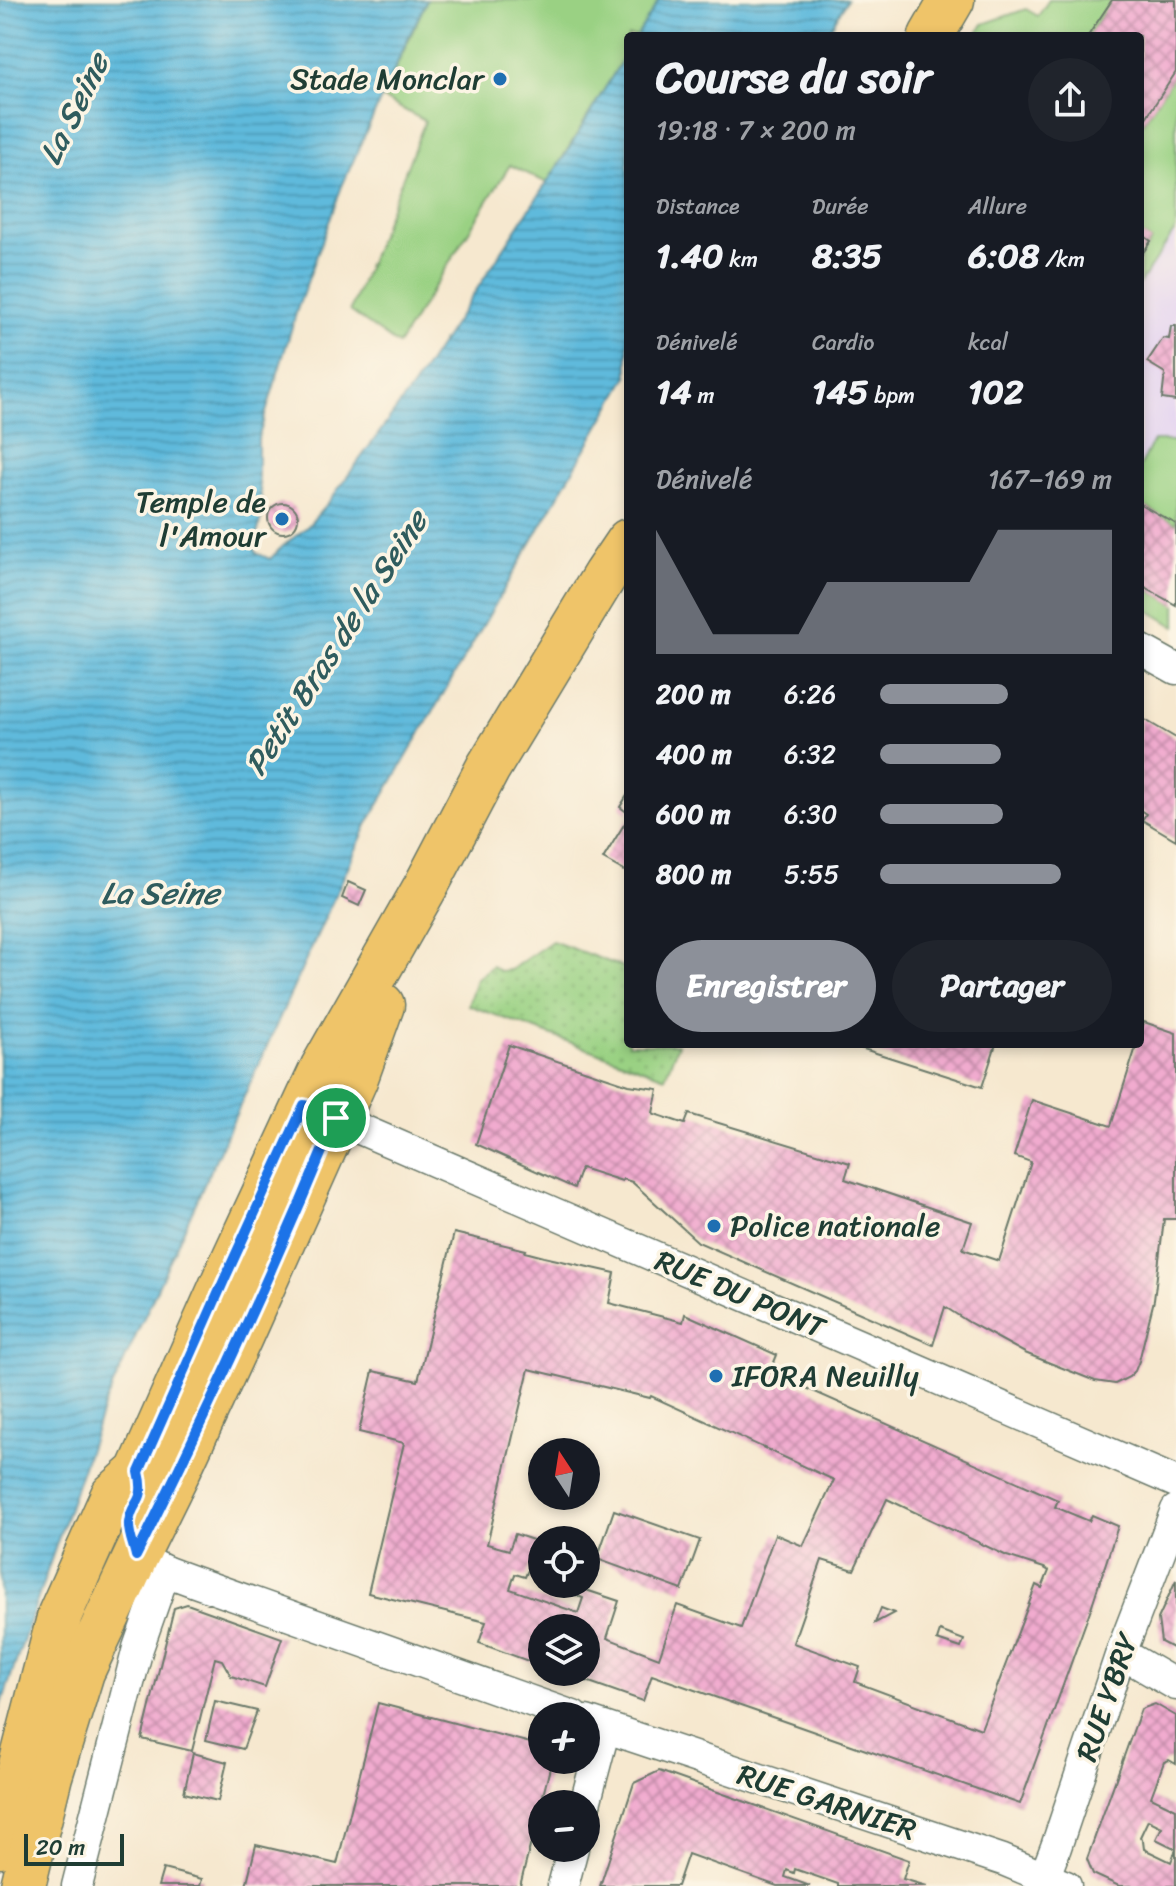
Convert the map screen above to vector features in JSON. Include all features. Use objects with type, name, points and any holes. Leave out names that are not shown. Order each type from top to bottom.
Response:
[{"type":"main road","points":[[933,32],[952,0]]},
{"type":"main road","points":[[0,1846],[60,1614],[113,1495],[139,1472],[225,1278],[320,1112],[355,1080],[427,884],[488,768],[624,547]]},
{"type":"main road","points":[[23,1886],[50,1776],[82,1672],[151,1563],[177,1473],[228,1364],[320,1112]]},
{"type":"main road","points":[[139,1472],[142,1494],[129,1520],[129,1529],[151,1563]]},
{"type":"street","points":[[1144,651],[1176,669]]},
{"type":"street","name":"RUE DU PONT","points":[[320,1112],[1176,1482]]},
{"type":"street","name":"RUE YBRY","points":[[1050,1883],[1056,1847],[1121,1653],[1176,1510]]},
{"type":"street","points":[[77,1886],[138,1648],[151,1563],[534,1702]]},
{"type":"street","points":[[1121,1653],[1176,1685]]},
{"type":"street","name":"RUE GARNIER","points":[[600,1726],[1003,1860],[1050,1883]]},
{"type":"street","points":[[563,1886],[569,1862]]},
{"type":"shaded area","points":[[1176,229],[1176,441],[1153,441],[1144,459],[1144,277]]},
{"type":"green space","name":"Stade Monclar","points":[[427,0],[659,0],[639,32],[624,32],[624,57],[547,183],[510,165],[398,345],[350,311],[425,121],[382,98]]},
{"type":"green space","points":[[1049,0],[1112,0],[1091,32],[978,32],[983,24],[1026,9],[1038,16]]},
{"type":"green space","points":[[1176,72],[1176,229],[1144,277],[1144,251],[1151,241],[1144,236],[1144,121]]},
{"type":"green space","points":[[1153,441],[1176,441],[1176,524],[1144,506],[1144,459]]},
{"type":"green space","points":[[1144,587],[1176,605],[1176,627],[1144,607]]},
{"type":"green space","points":[[552,941],[624,968],[624,1048],[676,1048],[665,1077],[468,1005],[476,979],[492,966],[499,971],[510,970]]},
{"type":"water","points":[[0,0],[427,0],[342,186],[297,310],[258,439],[258,477],[263,510],[254,547],[256,553],[270,559],[307,527],[328,503],[414,385],[567,152],[624,57],[624,383],[367,825],[103,1408],[0,1709]]},
{"type":"water","points":[[659,0],[847,0],[828,32],[639,32]]},
{"type":"building","points":[[1112,0],[1176,0],[1176,72],[1144,121],[1144,32],[1091,32]]},
{"type":"building","points":[[1144,236],[1151,241],[1144,251]]},
{"type":"building","points":[[1171,326],[1176,326],[1176,401],[1162,399],[1165,373],[1147,362],[1163,338],[1169,339]]},
{"type":"building","name":"Temple de l'Amour","points":[[283,503],[294,507],[298,518],[294,529],[283,533],[272,529],[268,518],[272,507]]},
{"type":"building","points":[[1144,506],[1176,524],[1176,605],[1144,587]]},
{"type":"building","points":[[1144,719],[1176,738],[1176,840],[1144,821]]},
{"type":"building","points":[[624,825],[624,871],[603,859]]},
{"type":"building","points":[[348,882],[366,890],[359,906],[342,898]]},
{"type":"building","points":[[1144,1022],[1176,1033],[1176,1219],[1164,1219],[1154,1300],[1139,1361],[1129,1377],[1115,1384],[1095,1381],[1025,1353],[945,1307],[933,1345],[698,1242],[632,1182],[581,1168],[574,1188],[476,1144],[509,1045],[629,1085],[658,1089],[655,1114],[685,1124],[689,1114],[850,1163],[845,1179],[972,1222],[963,1249],[999,1261],[1031,1162],[1014,1156],[1032,1100],[1111,1126],[1136,1048],[1144,1048]]},
{"type":"building","points":[[860,1048],[995,1048],[982,1087]]},
{"type":"building","points":[[454,1233],[615,1273],[609,1303],[683,1322],[685,1314],[777,1355],[770,1372],[1058,1500],[1055,1507],[1089,1521],[1092,1515],[1118,1526],[1020,1804],[652,1675],[643,1701],[600,1686],[600,1614],[528,1614],[528,1661],[479,1643],[486,1622],[368,1593],[404,1443],[359,1432],[373,1371],[418,1381]],"holes":[[[529,1369],[650,1398],[834,1480],[803,1546],[775,1534],[741,1628],[677,1605],[659,1658],[607,1638],[619,1601],[600,1595],[600,1598],[583,1598],[578,1613],[528,1598],[510,1589],[515,1574],[525,1577],[528,1570],[528,1538],[515,1534],[509,1550],[487,1544]],[[887,1499],[1007,1556],[1049,1571],[1042,1588],[1036,1585],[981,1729],[855,1682],[860,1667],[793,1643],[822,1560],[854,1570]]]},
{"type":"building","points":[[614,1510],[700,1540],[682,1590],[600,1560],[600,1550]]},
{"type":"building","points":[[1176,1580],[1176,1650],[1161,1642],[1158,1619]]},
{"type":"building","points":[[187,1604],[282,1638],[265,1687],[231,1676],[222,1660],[215,1658],[192,1751],[142,1739],[174,1608]]},
{"type":"building","points":[[881,1608],[894,1613],[875,1623]]},
{"type":"building","points":[[940,1631],[964,1640],[961,1648],[937,1640]]},
{"type":"building","points":[[215,1701],[257,1711],[243,1749],[206,1740]]},
{"type":"building","points":[[378,1703],[528,1742],[528,1774],[548,1774],[544,1790],[528,1790],[528,1854],[520,1886],[246,1886],[256,1845],[337,1864]]},
{"type":"building","points":[[1155,1704],[1176,1716],[1176,1764],[1169,1760],[1164,1762],[1151,1797],[1176,1809],[1176,1849],[1176,1886],[1119,1886],[1093,1874],[1087,1859],[1141,1709]],"holes":[[[1148,1820],[1162,1827],[1156,1839],[1176,1849],[1171,1862],[1144,1849],[1140,1837]]]},
{"type":"building","points":[[193,1753],[227,1762],[218,1801],[184,1793]]},
{"type":"building","points":[[659,1771],[909,1860],[903,1879],[927,1886],[838,1886],[795,1869],[794,1873],[787,1870],[785,1877],[810,1886],[777,1886],[688,1854],[677,1886],[600,1886],[634,1783]]},
{"type":"building","points":[[163,1869],[202,1879],[200,1886],[158,1886]]},
{"type":"place","name":"Stade Monclar","points":[[500,79]]},
{"type":"place","name":"Temple de l'Amour","points":[[282,519]]},
{"type":"place","name":"Police nationale","points":[[714,1226]]},
{"type":"place","name":"IFORA Neuilly","points":[[716,1376]]},
{"type":"route","points":[[304,1105],[336,1118],[240,1337],[136,1556],[129,1520],[142,1494],[139,1472],[225,1278],[304,1105]]},
{"type":"water label","name":"La Seine","points":[[74,109]]},
{"type":"water label","name":"Petit Bras de la Seine","points":[[336,643]]},
{"type":"water label","name":"La Seine","points":[[160,893]]}]
